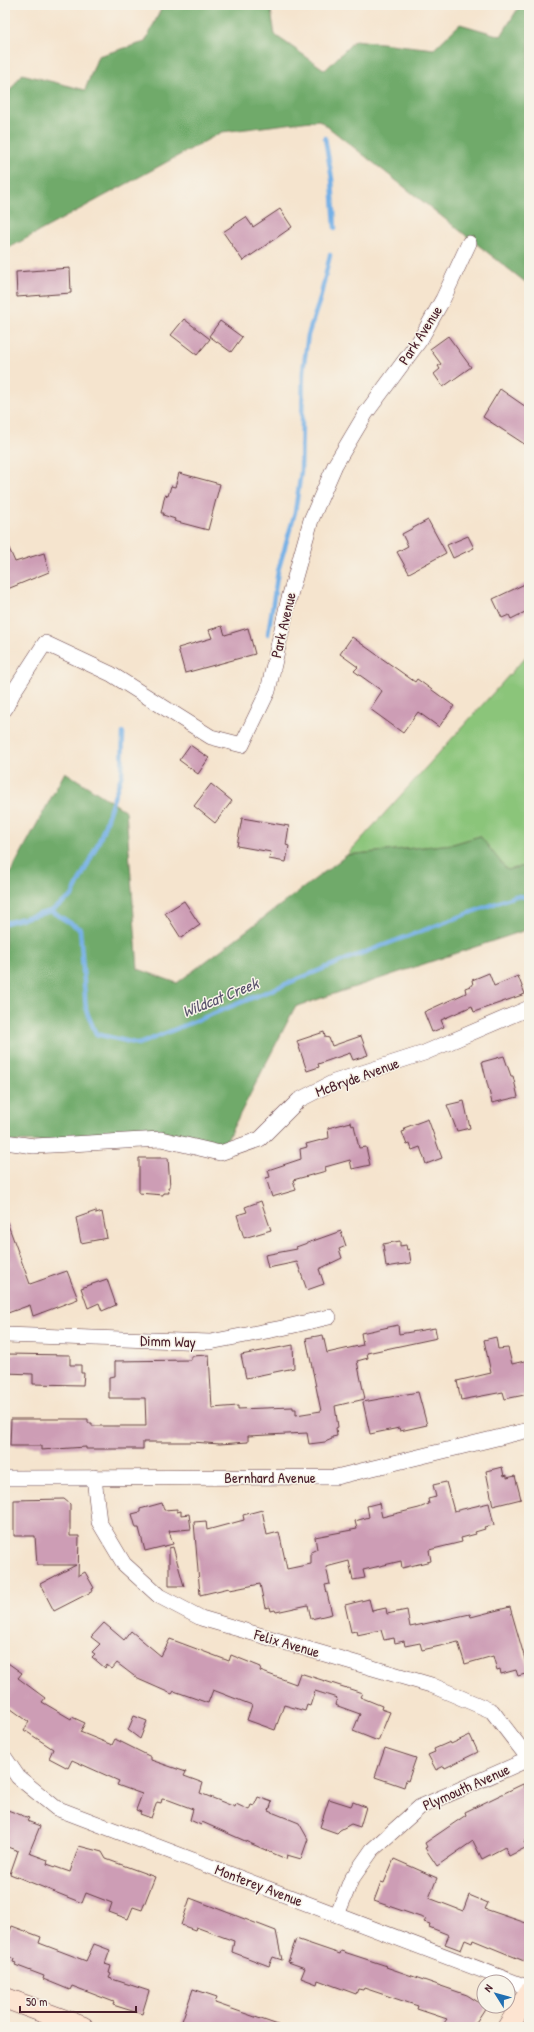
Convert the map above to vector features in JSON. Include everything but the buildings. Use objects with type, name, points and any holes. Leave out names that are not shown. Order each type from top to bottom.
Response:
[{"type":"main road","points":[[508,2027],[529,1993]]},
{"type":"main road","points":[[5,1998],[83,2027]]},
{"type":"street","name":"Park Avenue","points":[[5,709],[14,691],[45,643],[111,674],[211,737],[242,745],[268,691],[288,602],[311,520],[335,465],[366,413],[420,340],[443,299],[469,243]]},
{"type":"street","name":"McBryde Avenue","points":[[5,1142],[34,1146],[161,1139],[220,1153],[260,1139],[299,1100],[334,1082],[424,1053],[529,1008]]},
{"type":"street","name":"Dimm Way","points":[[5,1335],[210,1342],[329,1317]]},
{"type":"street","name":"Bernhard Avenue","points":[[5,1478],[336,1477],[529,1430]]},
{"type":"street","name":"Felix Avenue","points":[[94,1477],[99,1522],[124,1564],[159,1596],[201,1618],[431,1685],[492,1711],[529,1759]]},
{"type":"street","name":"Monterey Avenue","points":[[5,1758],[18,1776],[56,1808],[529,1988]]},
{"type":"street","name":"Plymouth Avenue","points":[[337,1915],[351,1880],[372,1850],[420,1807],[529,1759]]},
{"type":"green space","points":[[163,5],[270,5],[275,35],[325,70],[355,40],[434,49],[460,24],[501,36],[520,5],[529,5],[529,285],[319,120],[222,132],[5,250],[5,97],[22,74],[85,90],[98,56],[145,42]]},
{"type":"green space","points":[[529,653],[529,865],[507,871],[480,836],[453,844],[347,855]]},
{"type":"green space","points":[[65,772],[126,811],[138,969],[177,983],[347,855],[453,844],[480,836],[507,870],[529,865],[529,929],[295,1007],[220,1153],[161,1139],[5,1142],[5,883]]},
{"type":"waterway","points":[[325,138],[332,179],[335,228]]},
{"type":"waterway","points":[[268,634],[278,571],[295,512],[301,472],[303,371],[308,335],[320,299],[330,255]]},
{"type":"waterway","points":[[51,911],[72,896],[100,839],[122,774],[123,733]]},
{"type":"waterway","name":"Wildcat Creek","points":[[5,923],[51,911],[80,929],[86,1010],[96,1034],[139,1044],[352,957],[515,896],[529,897]]}]
